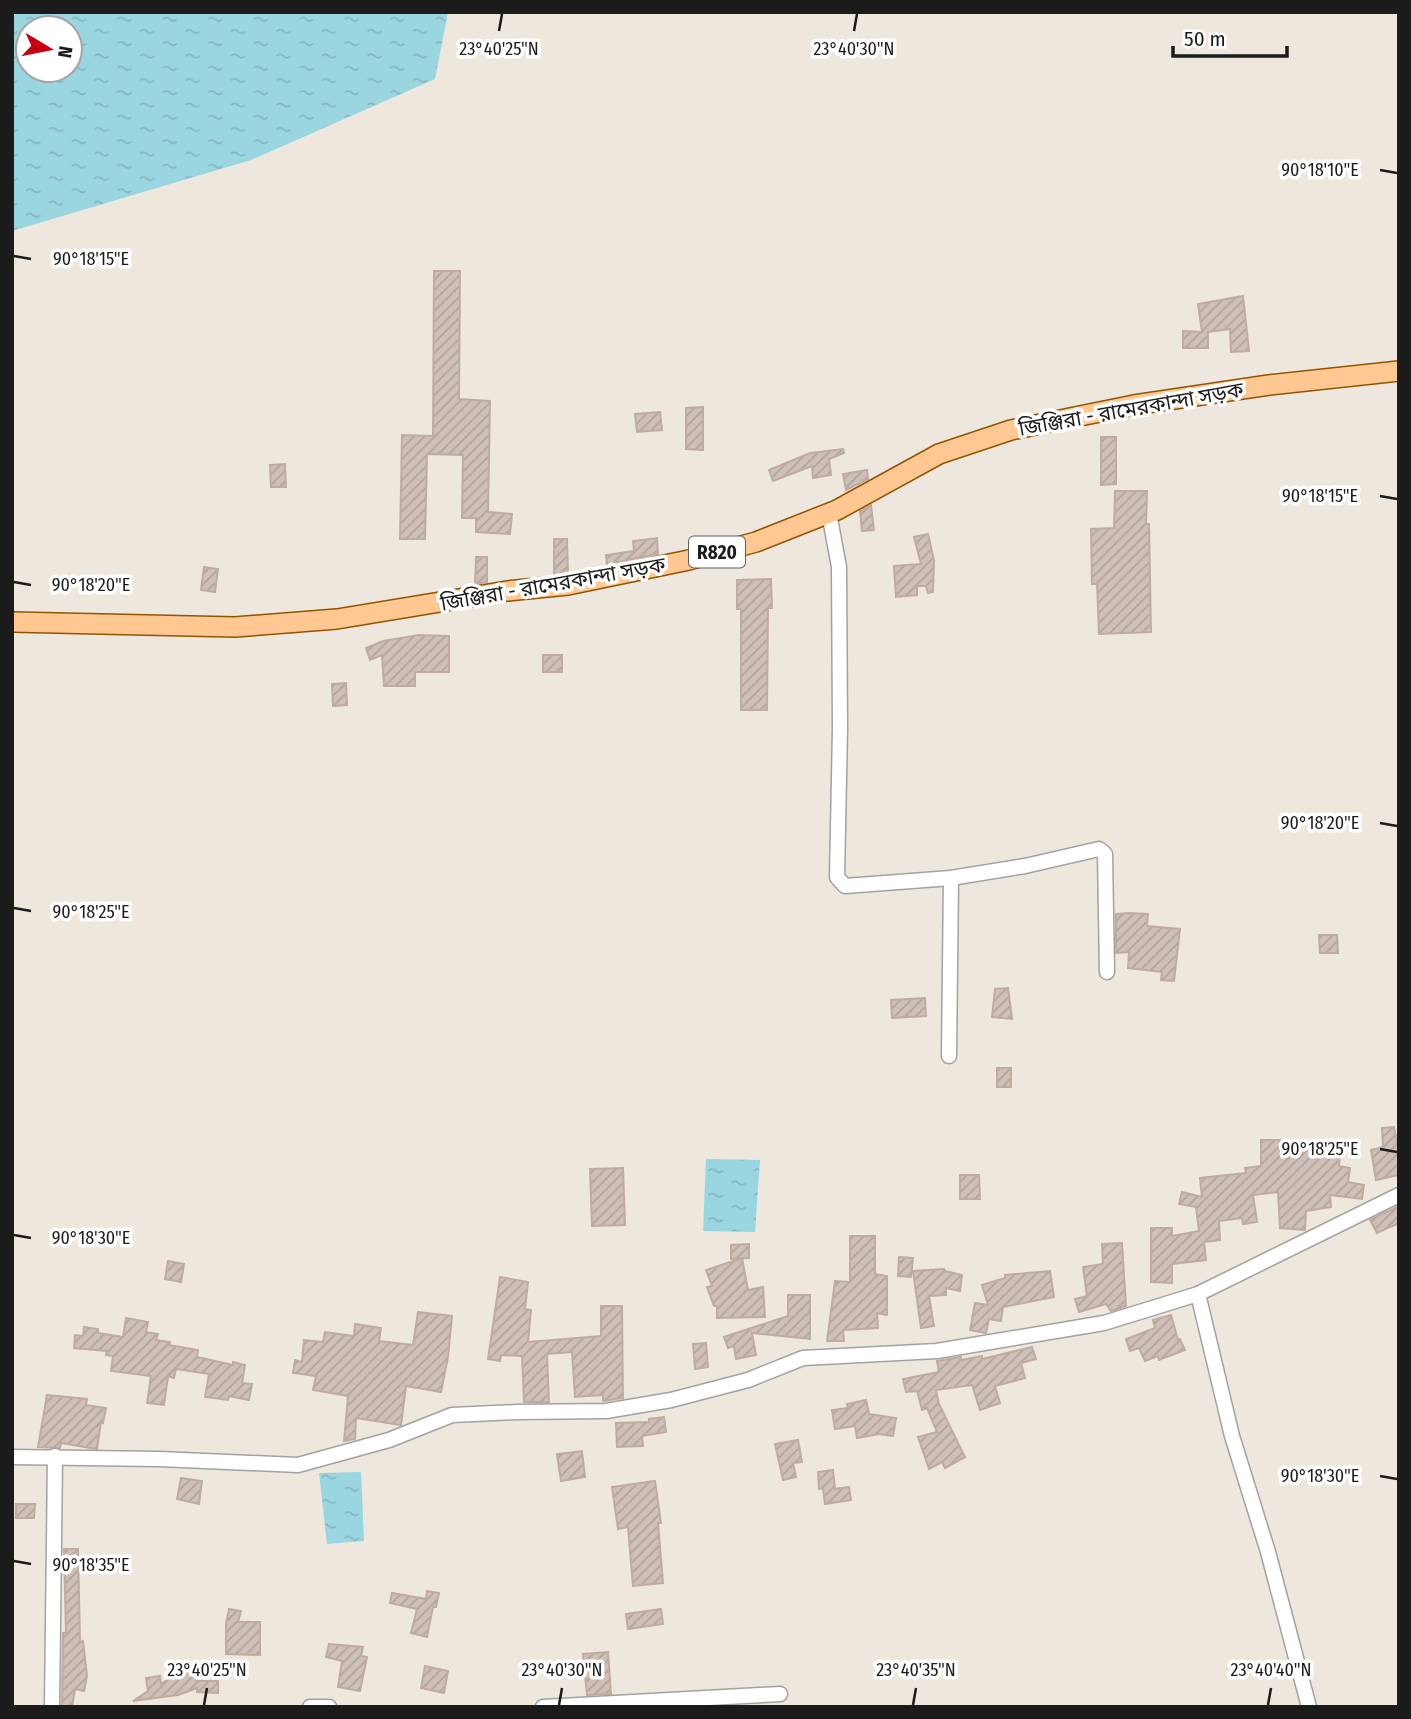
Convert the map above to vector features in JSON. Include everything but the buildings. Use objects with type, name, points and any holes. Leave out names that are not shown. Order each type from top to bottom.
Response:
[{"type":"main road","name":"জিঞ্জিরা - রামেরকান্দা সড়ক","points":[[12,622],[235,627],[337,618],[568,585],[689,560],[756,542],[829,513],[939,454],[1011,430],[1134,405],[1269,385],[1399,371]]},
{"type":"street","points":[[829,513],[839,567],[837,877],[845,886],[951,878],[1025,866],[1099,849],[1105,854],[1107,972]]},
{"type":"street","points":[[949,1055],[951,878]]},
{"type":"street","points":[[12,1457],[55,1456],[298,1465],[389,1440],[452,1416],[606,1411],[671,1400],[748,1380],[803,1358],[937,1351],[1104,1323],[1198,1294],[1399,1195]]},
{"type":"street","points":[[1198,1294],[1232,1437],[1268,1552],[1309,1707]]},
{"type":"street","points":[[52,1707],[55,1456]]},
{"type":"street","points":[[543,1707],[780,1694]]},
{"type":"street","points":[[310,1707],[329,1707]]},
{"type":"water","points":[[12,12],[448,12],[435,79],[251,160],[12,231]]},
{"type":"water","points":[[706,1159],[760,1160],[755,1232],[703,1231]]},
{"type":"water","points":[[361,1472],[364,1541],[327,1544],[319,1473]]}]
